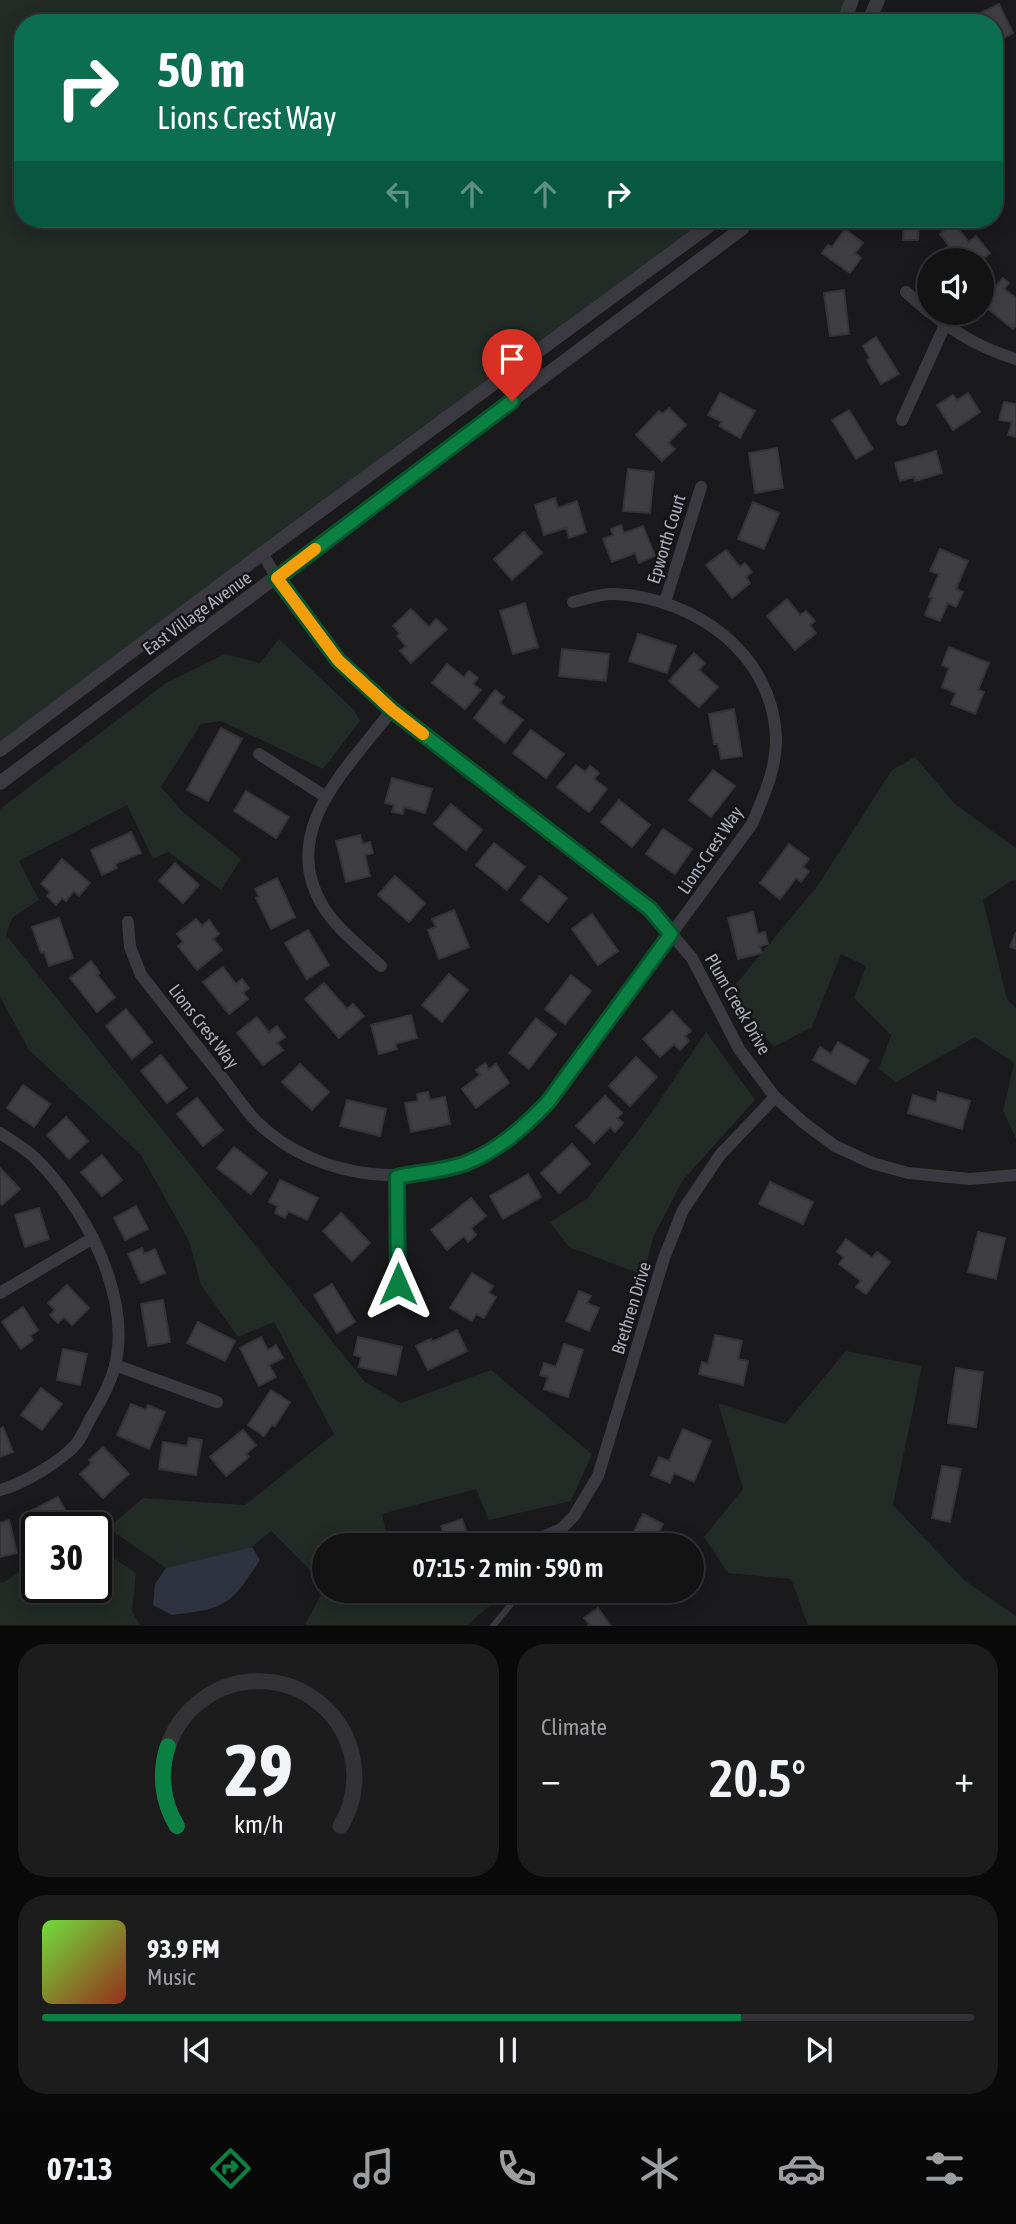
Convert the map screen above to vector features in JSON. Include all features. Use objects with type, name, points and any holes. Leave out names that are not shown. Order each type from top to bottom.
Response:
[{"type":"street","name":"East Village Avenue","points":[[0,750],[262,553],[706,228]]},
{"type":"street","name":"East Village Avenue","points":[[0,783],[742,228]]},
{"type":"street","points":[[906,292],[917,301]]},
{"type":"street","points":[[902,420],[945,326],[1016,359]]},
{"type":"street","name":"Epworth Court","points":[[665,602],[701,487]]},
{"type":"street","name":"Plum Creek Drive","points":[[262,553],[277,578],[338,660],[392,710],[650,909],[692,958],[739,1049],[775,1097],[804,1124],[835,1146],[872,1163],[908,1173],[958,1178],[1016,1175]]},
{"type":"street","name":"Lions Crest Way","points":[[128,922],[130,947],[141,975],[257,1122],[287,1145],[320,1162],[354,1172],[397,1177],[465,1163],[497,1147],[524,1127],[548,1102],[752,824],[769,785],[776,739],[773,715],[762,682],[752,663],[732,640],[713,625],[665,602],[613,593],[573,602]]},
{"type":"street","points":[[381,966],[334,922],[324,908],[311,881],[309,838],[316,813],[326,797],[392,710]]},
{"type":"street","points":[[259,754],[326,797]]},
{"type":"street","name":"Brethren Drive","points":[[555,1533],[574,1516],[598,1476],[664,1258],[683,1210],[720,1155],[775,1097]]},
{"type":"street","points":[[0,1133],[33,1156],[62,1187],[93,1238],[113,1291],[118,1328],[115,1365],[98,1407],[76,1443],[38,1474],[0,1490]]},
{"type":"street","points":[[397,1177],[398,1284]]},
{"type":"street","points":[[0,1293],[93,1238]]},
{"type":"street","points":[[115,1365],[217,1402]]},
{"type":"lane","points":[[493,1626],[512,1603]]},
{"type":"shaded area","points":[[0,0],[852,0],[847,14],[14,14],[14,228],[706,228],[0,750]]},
{"type":"shaded area","points":[[279,639],[354,710],[360,721],[323,769],[221,721],[201,724],[161,787],[183,812],[241,859],[221,890],[168,852],[153,859],[127,805],[19,861],[39,900],[12,918],[6,935],[365,1382],[401,1403],[491,1370],[592,1454],[571,1501],[489,1520],[476,1489],[382,1514],[386,1533],[312,1533],[312,1572],[271,1531],[252,1547],[166,1568],[112,1531],[112,1525],[143,1498],[245,1505],[334,1434],[274,1322],[238,1337],[201,1285],[189,1241],[141,1155],[29,1050],[0,997],[0,809],[166,683],[225,654],[260,663]]},
{"type":"shaded area","points":[[915,757],[955,804],[1016,848],[1016,880],[983,900],[1007,999],[1016,1008],[1016,1139],[1003,1111],[1014,1063],[975,1037],[896,1082],[879,1069],[891,1035],[854,998],[866,966],[841,954],[812,1027],[774,1047],[728,994],[818,885],[892,770]]},
{"type":"shaded area","points":[[706,1032],[755,1100],[683,1180],[654,1235],[643,1275],[569,1247],[550,1222],[587,1199],[649,1116]]},
{"type":"shaded area","points":[[846,1351],[922,1366],[893,1505],[964,1580],[1016,1616],[1016,1625],[808,1625],[791,1579],[728,1573],[704,1537],[743,1489],[718,1403],[785,1424]]},
{"type":"shaded area","points":[[112,1557],[136,1573],[132,1611],[140,1625],[0,1625],[0,1583],[21,1571],[21,1603],[112,1603]]},
{"type":"shaded area","points":[[317,1603],[490,1605],[468,1625],[305,1625]]},
{"type":"water","points":[[252,1547],[260,1560],[241,1587],[225,1602],[204,1610],[172,1615],[153,1605],[155,1584],[166,1568]]},
{"type":"building","points":[[999,4],[1013,33],[1003,38],[1003,14],[978,14]]},
{"type":"building","points":[[904,228],[919,228],[918,240],[903,240]]},
{"type":"building","points":[[947,228],[957,228],[969,242],[976,236],[986,248],[946,248],[949,246],[940,234]]},
{"type":"building","points":[[845,229],[863,243],[855,253],[861,258],[850,273],[822,253],[828,245],[832,247]]},
{"type":"building","points":[[1003,278],[1009,283],[1004,289],[1016,298],[1016,325],[1013,329],[994,314],[994,288]]},
{"type":"building","points":[[844,290],[849,334],[830,336],[824,293]]},
{"type":"building","points":[[876,337],[899,374],[881,384],[867,360],[870,358],[863,346]]},
{"type":"building","points":[[720,393],[755,411],[740,438],[719,426],[722,422],[708,415]]},
{"type":"building","points":[[968,393],[980,412],[953,430],[937,405],[953,395],[957,400]]},
{"type":"building","points":[[1004,402],[1016,404],[1016,437],[1008,435],[1012,422],[999,420]]},
{"type":"building","points":[[669,408],[686,425],[668,443],[675,449],[662,461],[636,435],[659,411],[662,414]]},
{"type":"building","points":[[849,410],[873,449],[856,459],[832,420]]},
{"type":"building","points":[[777,448],[783,488],[755,493],[749,453]]},
{"type":"building","points":[[936,451],[942,473],[915,481],[914,477],[900,481],[895,463]]},
{"type":"building","points":[[628,469],[654,472],[650,513],[623,511]]},
{"type":"building","points":[[555,498],[558,508],[577,501],[586,532],[569,538],[566,528],[544,535],[535,505]]},
{"type":"building","points":[[753,502],[779,513],[764,549],[738,539]]},
{"type":"building","points":[[621,525],[624,533],[643,526],[655,556],[639,563],[635,553],[612,562],[603,539],[613,535],[611,529]]},
{"type":"building","points":[[524,532],[542,553],[512,580],[494,559]]},
{"type":"building","points":[[940,549],[968,561],[956,589],[963,592],[956,607],[948,603],[940,621],[925,615],[939,574],[930,571]]},
{"type":"building","points":[[726,550],[740,567],[745,563],[752,572],[746,577],[750,583],[732,598],[706,565]]},
{"type":"building","points":[[787,599],[800,615],[806,611],[815,621],[810,625],[816,633],[795,650],[767,616]]},
{"type":"building","points":[[525,603],[538,647],[513,654],[500,611]]},
{"type":"building","points":[[411,609],[429,627],[436,619],[447,629],[411,663],[400,651],[406,646],[393,626]]},
{"type":"building","points":[[638,634],[676,646],[667,673],[629,661]]},
{"type":"building","points":[[949,647],[989,663],[978,690],[984,692],[975,714],[951,704],[956,693],[942,687],[949,668],[942,665]]},
{"type":"building","points":[[562,649],[609,654],[606,681],[559,676]]},
{"type":"building","points":[[694,653],[705,663],[699,670],[718,687],[699,707],[669,681]]},
{"type":"building","points":[[447,664],[464,677],[469,671],[478,678],[473,684],[481,690],[465,709],[432,683]]},
{"type":"building","points":[[495,690],[504,697],[500,703],[523,720],[505,743],[474,718]]},
{"type":"building","points":[[734,709],[742,756],[721,759],[718,744],[714,744],[709,714]]},
{"type":"building","points":[[221,728],[242,739],[208,801],[187,790]]},
{"type":"building","points":[[531,730],[564,754],[546,778],[513,753]]},
{"type":"building","points":[[576,765],[585,772],[590,766],[599,773],[594,779],[607,789],[589,812],[557,787]]},
{"type":"building","points":[[713,770],[735,786],[711,817],[689,800]]},
{"type":"building","points":[[392,778],[432,789],[425,813],[404,807],[403,814],[392,812],[394,805],[385,803]]},
{"type":"building","points":[[246,791],[289,817],[276,838],[234,811]]},
{"type":"building","points":[[619,800],[650,825],[632,847],[601,822]]},
{"type":"building","points":[[451,804],[482,830],[466,850],[434,824]]},
{"type":"building","points":[[663,829],[692,849],[675,874],[646,854]]},
{"type":"building","points":[[131,832],[141,853],[115,864],[117,868],[102,875],[91,850]]},
{"type":"building","points":[[360,835],[363,844],[370,842],[373,853],[365,855],[370,876],[346,882],[336,841]]},
{"type":"building","points":[[494,843],[525,867],[507,890],[476,865]]},
{"type":"building","points":[[789,844],[809,859],[803,867],[809,871],[801,882],[796,878],[780,899],[760,883]]},
{"type":"building","points":[[62,859],[90,883],[79,896],[74,891],[66,901],[62,898],[56,905],[47,896],[50,892],[41,884]]},
{"type":"building","points":[[175,863],[199,885],[183,903],[159,881]]},
{"type":"building","points":[[395,876],[425,903],[409,922],[378,895]]},
{"type":"building","points":[[540,876],[567,898],[548,922],[521,900]]},
{"type":"building","points":[[277,878],[295,917],[271,929],[256,898],[259,897],[255,889]]},
{"type":"building","points":[[454,910],[469,947],[439,959],[428,930],[436,927],[432,919]]},
{"type":"building","points":[[753,912],[758,934],[765,932],[768,944],[760,946],[762,953],[738,959],[728,918]]},
{"type":"building","points":[[592,914],[618,951],[598,965],[572,929]]},
{"type":"building","points":[[59,918],[73,958],[49,966],[44,952],[41,953],[32,927]]},
{"type":"building","points":[[196,919],[202,926],[209,920],[219,934],[213,939],[222,950],[197,970],[178,946],[183,942],[177,934]]},
{"type":"building","points":[[308,930],[329,965],[307,979],[285,943]]},
{"type":"building","points":[[1016,932],[1016,949],[1010,947]]},
{"type":"building","points":[[91,961],[100,973],[97,975],[115,997],[97,1012],[70,978]]},
{"type":"building","points":[[223,967],[236,984],[242,979],[249,988],[243,993],[248,999],[229,1014],[203,982]]},
{"type":"building","points":[[449,974],[468,990],[442,1022],[422,1005]]},
{"type":"building","points":[[571,975],[591,991],[565,1024],[545,1009]]},
{"type":"building","points":[[324,983],[347,1009],[353,1004],[364,1016],[339,1038],[305,999]]},
{"type":"building","points":[[126,1009],[152,1042],[132,1059],[106,1026]]},
{"type":"building","points":[[672,1011],[691,1031],[685,1036],[689,1041],[680,1050],[674,1044],[660,1057],[643,1039]]},
{"type":"building","points":[[411,1015],[417,1038],[395,1044],[397,1049],[379,1054],[371,1025]]},
{"type":"building","points":[[257,1017],[269,1032],[277,1026],[285,1037],[277,1043],[283,1050],[263,1065],[237,1033]]},
{"type":"building","points":[[536,1018],[556,1034],[529,1069],[509,1053]]},
{"type":"building","points":[[838,1042],[869,1060],[855,1084],[813,1060],[820,1047],[831,1054]]},
{"type":"building","points":[[161,1055],[187,1088],[167,1103],[141,1071]]},
{"type":"building","points":[[636,1057],[657,1077],[630,1106],[609,1086]]},
{"type":"building","points":[[485,1063],[489,1069],[496,1064],[509,1083],[476,1108],[462,1089],[480,1075],[476,1070]]},
{"type":"building","points":[[300,1064],[329,1092],[312,1110],[282,1082]]},
{"type":"building","points":[[23,1085],[50,1104],[34,1127],[7,1108]]},
{"type":"building","points":[[428,1092],[430,1100],[445,1097],[450,1124],[411,1132],[405,1103],[418,1101],[417,1094]]},
{"type":"building","points":[[938,1092],[970,1101],[962,1129],[908,1113],[913,1095],[936,1102]]},
{"type":"building","points":[[605,1096],[622,1113],[617,1118],[623,1123],[615,1132],[610,1127],[594,1143],[576,1126]]},
{"type":"building","points":[[197,1098],[223,1130],[203,1146],[177,1114]]},
{"type":"building","points":[[347,1100],[386,1109],[380,1136],[340,1126]]},
{"type":"building","points":[[66,1117],[88,1141],[69,1159],[47,1135]]},
{"type":"building","points":[[572,1144],[590,1164],[559,1193],[541,1173]]},
{"type":"building","points":[[234,1147],[267,1173],[251,1194],[217,1168]]},
{"type":"building","points":[[102,1155],[122,1180],[102,1196],[81,1172]]},
{"type":"building","points":[[0,1168],[20,1189],[2,1205],[0,1203]]},
{"type":"building","points":[[528,1174],[541,1197],[503,1219],[490,1196]]},
{"type":"building","points":[[280,1180],[318,1198],[307,1220],[288,1211],[285,1218],[275,1213],[278,1206],[269,1202]]},
{"type":"building","points":[[770,1182],[813,1202],[803,1224],[759,1204]]},
{"type":"building","points":[[471,1198],[486,1216],[471,1228],[476,1235],[468,1242],[464,1236],[447,1250],[431,1230]]},
{"type":"building","points":[[136,1206],[148,1229],[125,1240],[114,1218]]},
{"type":"building","points":[[39,1208],[49,1239],[25,1247],[15,1215]]},
{"type":"building","points":[[341,1213],[370,1243],[352,1261],[323,1231]]},
{"type":"building","points":[[978,1232],[1005,1238],[996,1279],[968,1272]]},
{"type":"building","points":[[846,1239],[872,1258],[877,1252],[890,1262],[866,1294],[856,1287],[861,1281],[839,1264],[844,1257],[837,1252]]},
{"type":"building","points":[[142,1248],[144,1254],[155,1249],[165,1273],[141,1283],[128,1254]]},
{"type":"building","points":[[472,1273],[493,1286],[489,1293],[496,1297],[484,1318],[476,1314],[472,1321],[450,1308]]},
{"type":"building","points":[[332,1284],[355,1322],[337,1333],[314,1295]]},
{"type":"building","points":[[67,1285],[89,1308],[72,1325],[64,1317],[58,1323],[50,1315],[55,1310],[48,1303]]},
{"type":"building","points":[[579,1291],[591,1296],[587,1303],[599,1308],[589,1331],[566,1321]]},
{"type":"building","points":[[163,1300],[170,1342],[148,1346],[141,1304]]},
{"type":"building","points":[[23,1307],[38,1330],[30,1336],[33,1340],[21,1349],[2,1322]]},
{"type":"building","points":[[198,1322],[235,1341],[225,1361],[187,1343]]},
{"type":"building","points":[[457,1330],[467,1351],[428,1370],[416,1346]]},
{"type":"building","points":[[715,1335],[742,1341],[738,1359],[748,1361],[743,1385],[699,1374],[702,1362],[708,1364]]},
{"type":"building","points":[[261,1337],[268,1350],[276,1345],[283,1358],[269,1365],[276,1377],[259,1386],[240,1348]]},
{"type":"building","points":[[358,1337],[402,1347],[396,1375],[359,1367],[361,1357],[354,1355]]},
{"type":"building","points":[[564,1344],[583,1350],[568,1397],[544,1389],[548,1377],[540,1375],[544,1363],[556,1367]]},
{"type":"building","points":[[63,1349],[87,1354],[80,1385],[57,1380]]},
{"type":"building","points":[[956,1368],[983,1372],[976,1427],[948,1423]]},
{"type":"building","points":[[41,1388],[62,1404],[42,1430],[21,1415]]},
{"type":"building","points":[[271,1390],[290,1402],[275,1426],[272,1425],[264,1436],[248,1425]]},
{"type":"building","points":[[131,1404],[146,1410],[148,1405],[165,1412],[149,1449],[117,1435]]},
{"type":"building","points":[[3,1427],[13,1452],[0,1457],[0,1429]]},
{"type":"building","points":[[683,1429],[711,1441],[694,1482],[674,1473],[670,1483],[651,1475],[659,1457],[669,1461]]},
{"type":"building","points":[[243,1430],[256,1445],[246,1454],[249,1457],[226,1476],[210,1457]]},
{"type":"building","points":[[189,1438],[202,1440],[196,1475],[159,1469],[163,1442],[187,1446]]},
{"type":"building","points":[[103,1447],[129,1474],[103,1498],[80,1474],[92,1463],[89,1460]]},
{"type":"building","points":[[942,1466],[961,1469],[950,1522],[932,1518]]},
{"type":"building","points":[[58,1497],[66,1512],[28,1512]]},
{"type":"building","points":[[643,1514],[663,1524],[658,1533],[633,1533]]},
{"type":"building","points":[[462,1519],[467,1533],[444,1533],[441,1526]]},
{"type":"building","points":[[9,1520],[17,1553],[0,1557],[0,1523]]},
{"type":"building","points":[[598,1608],[611,1626],[588,1626],[584,1618]]},
{"type":"slow traffic","points":[[315,549],[277,578],[338,660],[392,710],[423,734]]},
{"type":"route","points":[[398,1284],[397,1177],[465,1163],[497,1147],[524,1127],[548,1102],[671,934],[650,909],[392,710],[338,660],[277,578],[512,401]]}]
